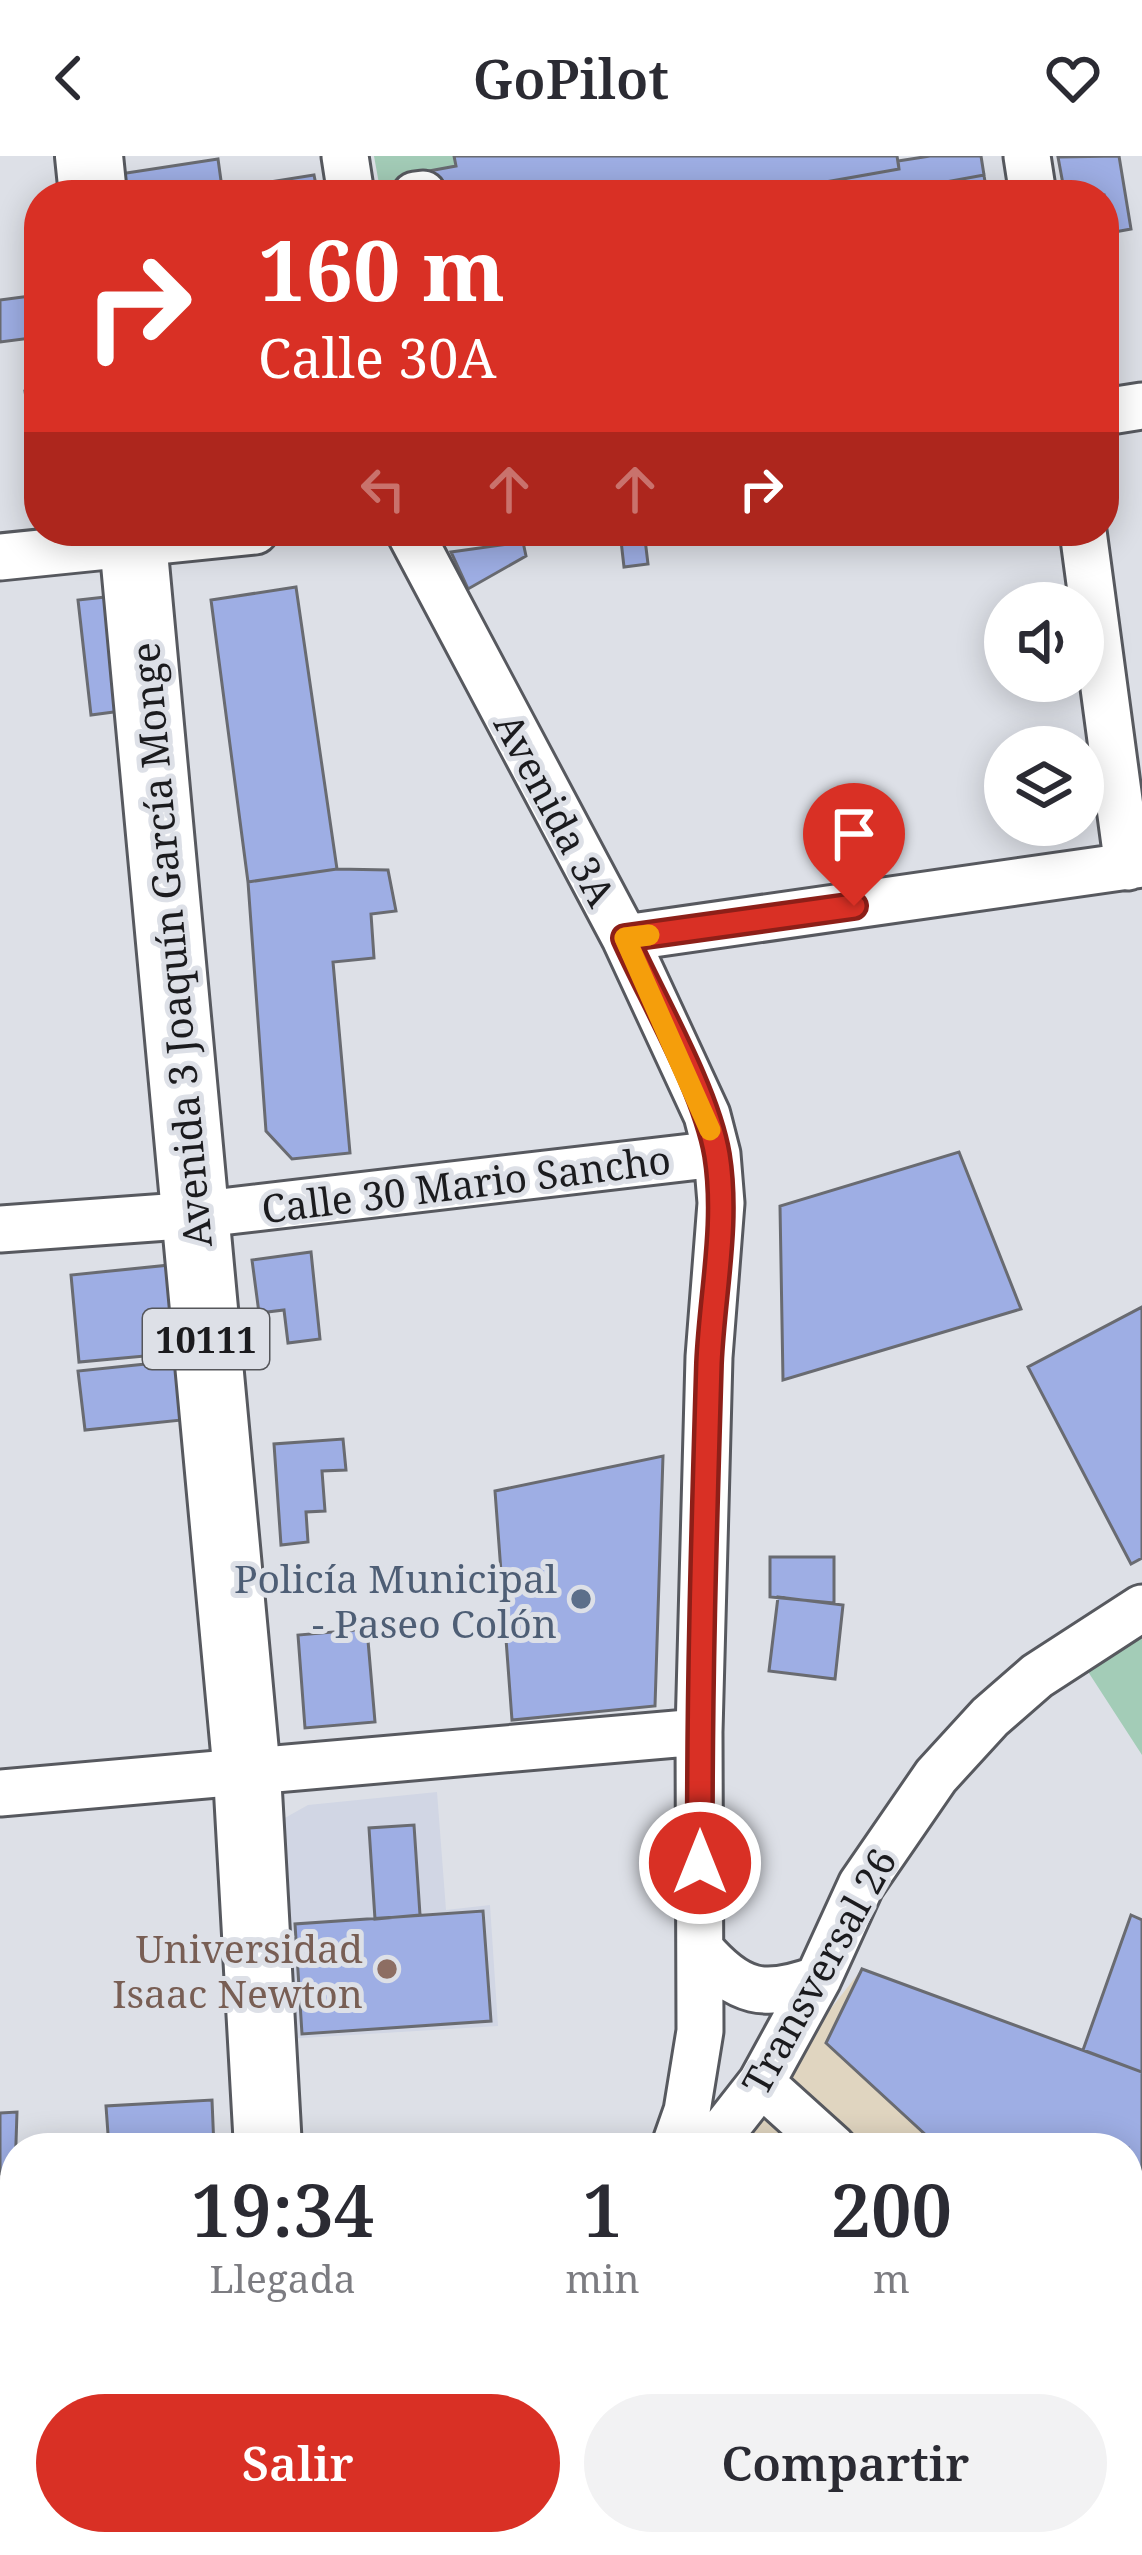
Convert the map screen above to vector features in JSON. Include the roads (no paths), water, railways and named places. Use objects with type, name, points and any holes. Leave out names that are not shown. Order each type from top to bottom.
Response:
[{"type":"highway","name":"Avenida 3 Joaquín García Monge","points":[[133,546],[248,1774],[267,2133]]},
{"type":"street","points":[[0,557],[76,546]]},
{"type":"street","name":"Avenida 3A","points":[[417,546],[625,938],[706,1114],[717,1154],[722,1203],[710,1357],[699,1732],[700,2031],[679,2133]]},
{"type":"street","points":[[625,938],[1135,866],[1085,546]]},
{"type":"street","name":"Calle 30 Mario Sancho","points":[[0,1229],[194,1214],[717,1154]]},
{"type":"street","name":"Transversal 26","points":[[722,2133],[760,2084],[818,1979],[861,1886],[936,1776],[990,1717],[1037,1676],[1142,1608]]},
{"type":"street","points":[[0,1793],[699,1732]]},
{"type":"street","points":[[700,1950],[723,1976],[752,1990],[785,1991],[818,1979]]},
{"type":"street","points":[[760,2084],[816,2133]]},
{"type":"place","name":"Policía Municipal - Paseo Colón","points":[[581,1599]]},
{"type":"place","name":"Universidad Isaac Newton","points":[[387,1969]]}]
